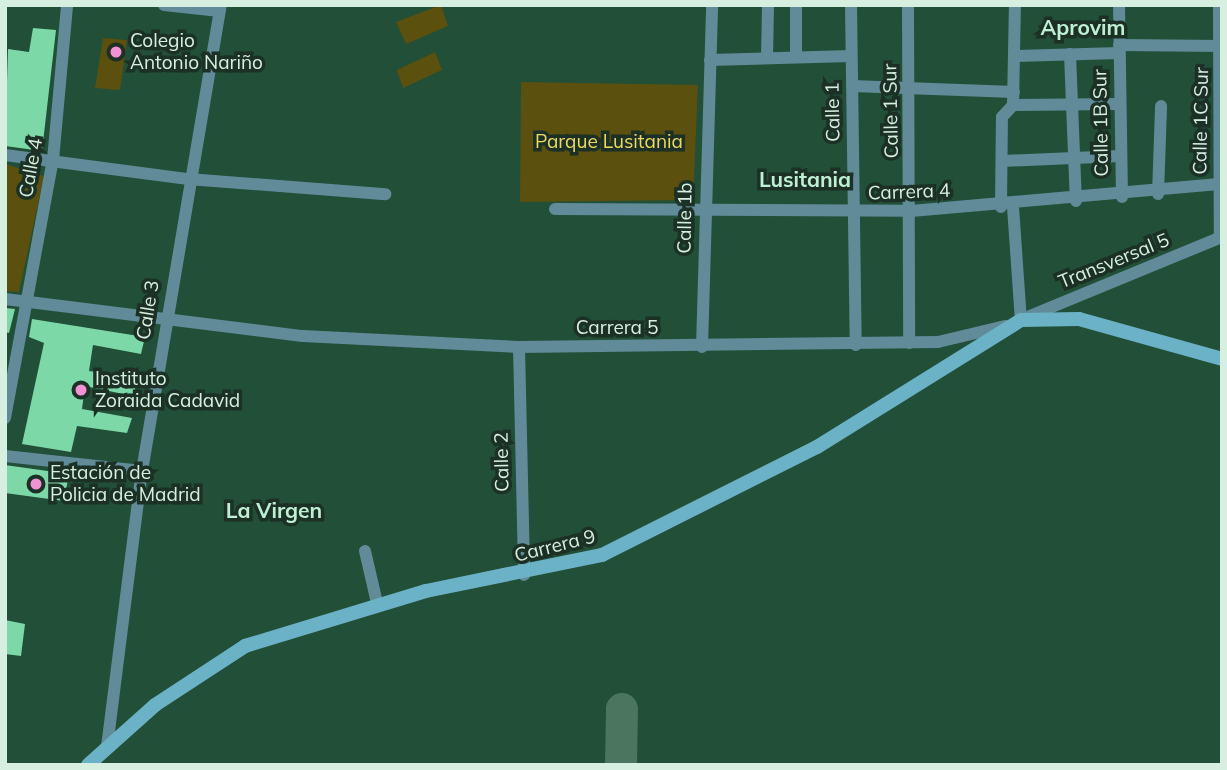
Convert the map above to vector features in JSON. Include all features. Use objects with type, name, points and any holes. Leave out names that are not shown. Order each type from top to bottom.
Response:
[{"type":"street","name":"Calle 4","points":[[5,418],[24,301],[53,160],[67,5]]},
{"type":"street","points":[[164,5],[221,8]]},
{"type":"street","name":"Calle 1b","points":[[702,347],[712,5]]},
{"type":"street","points":[[767,58],[768,5]]},
{"type":"street","points":[[796,5],[796,57]]},
{"type":"street","name":"Calle 1","points":[[851,5],[856,345]]},
{"type":"street","name":"Calle 1 Sur","points":[[908,5],[911,211],[909,343]]},
{"type":"street","points":[[1015,5],[1014,99],[1002,117],[1002,161],[1020,320]]},
{"type":"street","name":"Calle 1B Sur","points":[[1119,5],[1122,197]]},
{"type":"street","name":"Calle 1C Sur","points":[[1219,5],[1221,237]]},
{"type":"street","name":"Calle 3","points":[[107,747],[142,471],[165,321],[188,180],[221,8]]},
{"type":"street","points":[[1014,56],[1221,46]]},
{"type":"street","points":[[1070,54],[1076,201]]},
{"type":"street","points":[[710,60],[851,57]]},
{"type":"street","points":[[852,86],[910,85],[951,94],[1119,104]]},
{"type":"street","points":[[1158,194],[1161,106]]},
{"type":"street","points":[[5,155],[188,180],[384,194]]},
{"type":"street","points":[[1002,161],[1120,156]]},
{"type":"street","name":"Carrera 4","points":[[555,209],[704,207],[855,213],[911,211],[1007,207],[1158,194],[1221,184]]},
{"type":"street","name":"Transversal 5","points":[[1020,320],[1221,237]]},
{"type":"street","name":"Carrera 5","points":[[5,299],[165,321],[519,347],[909,343],[975,337],[1020,320],[1079,319],[1222,359]]},
{"type":"street","name":"Carrera 9","points":[[88,765],[155,705],[245,646],[377,603],[524,575],[602,555],[690,513],[921,387],[1020,320]]},
{"type":"street","name":"Calle 2","points":[[519,347],[524,575]]},
{"type":"street","points":[[5,456],[142,471]]},
{"type":"street","points":[[365,551],[377,603]]},
{"type":"green space","points":[[441,5],[448,26],[406,44],[396,22]]},
{"type":"green space","points":[[103,38],[127,40],[120,90],[95,88]]},
{"type":"green space","points":[[435,52],[442,70],[403,88],[397,70]]},
{"type":"green space","name":"Parque Lusitania","points":[[521,82],[698,85],[693,200],[520,202]]},
{"type":"green space","points":[[5,164],[44,176],[19,292],[5,291]]},
{"type":"building","points":[[33,28],[56,30],[42,151],[5,146],[8,49],[29,52]]},
{"type":"building","points":[[5,308],[15,309],[9,333],[5,332]]},
{"type":"building","points":[[32,319],[145,337],[141,354],[93,345],[89,371],[138,378],[133,396],[85,386],[82,409],[132,418],[127,433],[77,426],[71,452],[22,444],[44,343],[29,337]]},
{"type":"building","name":"Estación de Policia de Madrid","points":[[5,465],[69,474],[64,501],[5,493]]},
{"type":"building","points":[[5,620],[25,624],[21,656],[5,654]]},
{"type":"taxiway","points":[[621,765],[622,709]]},
{"type":"place","name":"Colegio Antonio Nariño","points":[[116,52]]},
{"type":"place","name":"Instituto Zoraida Cadavid","points":[[81,390]]},
{"type":"place","name":"Estación de Policia de Madrid","points":[[36,484]]},
{"type":"district","name":"Aprovim","points":[[1083,27]]},
{"type":"district","name":"Lusitania","points":[[805,179]]},
{"type":"district","name":"La Virgen","points":[[274,510]]}]
